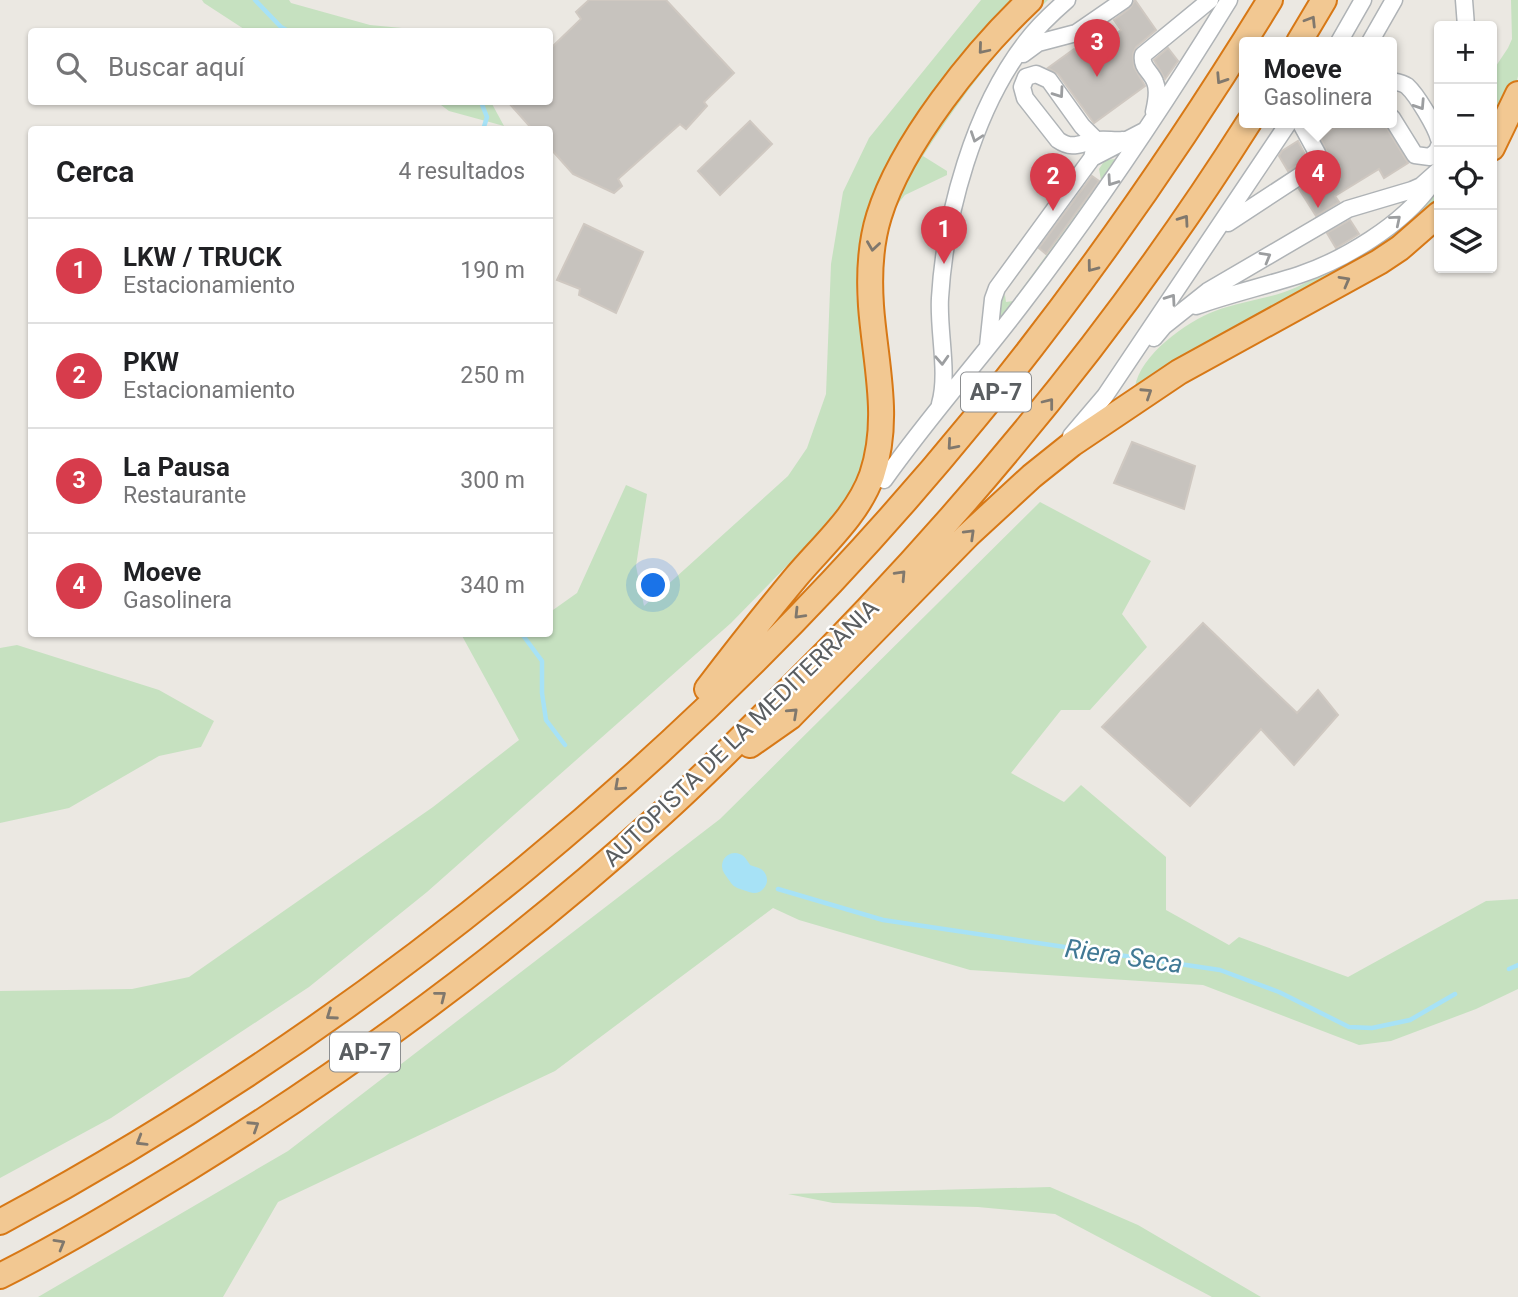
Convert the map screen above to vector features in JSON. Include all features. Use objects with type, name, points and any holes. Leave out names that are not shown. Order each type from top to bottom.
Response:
[{"type":"highway","points":[[670,741],[739,646],[842,524],[864,492],[872,475],[881,419],[880,381],[870,287],[872,253],[879,218],[898,173],[940,106],[982,50],[1030,0]]},
{"type":"highway","name":"AUTOPISTA DE LA MEDITERRÀNIA","points":[[1246,37],[1270,0]]},
{"type":"highway","points":[[1301,37],[1324,0]]},
{"type":"highway","name":"AUTOPISTA DE LA MEDITERRÀNIA","points":[[0,1222],[80,1177],[237,1080],[376,983],[506,883],[670,741],[825,587],[974,420],[1105,249],[1177,145],[1239,48]]},
{"type":"highway","points":[[1492,147],[1518,94]]},
{"type":"highway","name":"AUTOPISTA DE LA MEDITERRÀNIA","points":[[0,1276],[125,1207],[310,1090],[399,1028],[546,914],[698,781],[862,618],[1032,424],[1164,249],[1245,128]]},
{"type":"highway","points":[[698,781],[790,717],[968,536],[1032,476],[1072,444],[1180,372],[1378,262],[1434,218]]},
{"type":"highway","points":[[739,646],[835,546],[884,480]]},
{"type":"lane","points":[[937,411],[943,388],[940,302],[949,230],[962,177],[980,125],[1010,66],[1039,26],[1067,0]]},
{"type":"lane","points":[[1010,66],[1038,43],[1076,33],[1124,0]]},
{"type":"lane","points":[[1092,158],[1127,140],[1150,124],[1157,89],[1144,66],[1143,55],[1210,0]]},
{"type":"lane","points":[[884,480],[1080,226],[1150,124],[1229,0]]},
{"type":"lane","points":[[1342,37],[1363,0]]},
{"type":"lane","points":[[1373,37],[1394,0]]},
{"type":"lane","points":[[1464,0],[1466,21]]},
{"type":"lane","points":[[986,351],[997,288],[1094,152],[1094,141],[1049,80],[1036,74],[1026,77],[1022,93],[1058,140],[1074,147],[1094,141],[1127,140]]},
{"type":"lane","points":[[1397,82],[1410,89],[1434,128]]},
{"type":"lane","points":[[1397,127],[1415,155],[1430,157],[1439,147]]},
{"type":"lane","points":[[1032,476],[1094,410],[1119,376],[1285,128]]},
{"type":"lane","points":[[1218,231],[1231,219],[1318,164],[1317,153],[1303,128]]},
{"type":"lane","points":[[1119,376],[1164,326],[1208,291],[1348,209],[1412,191],[1434,175]]},
{"type":"lane","points":[[1178,315],[1208,301],[1300,274],[1326,263],[1377,235],[1398,219],[1426,191],[1434,179]]},
{"type":"green space","points":[[202,0],[289,0],[291,3],[370,25],[402,28],[242,28]]},
{"type":"green space","points":[[981,0],[1016,0],[891,159],[864,220],[856,294],[868,382],[868,449],[852,490],[815,537],[731,623],[427,892],[309,987],[111,1118],[0,1178],[0,991],[132,989],[189,977],[433,807],[519,740],[463,637],[553,637],[553,610],[577,593],[626,485],[647,494],[636,566],[644,606],[788,476],[807,448],[826,394],[831,264],[843,192],[869,138]]},
{"type":"green space","points":[[1041,0],[1048,0],[981,74],[923,156],[947,171],[947,175],[905,195],[896,206],[892,200],[960,92]]},
{"type":"green space","points":[[1511,0],[1518,0],[1518,76],[1516,86],[1497,124],[1497,64],[1512,39]]},
{"type":"green space","points":[[441,105],[493,105],[504,126],[449,111]]},
{"type":"green space","points":[[1116,159],[1119,163],[998,324],[999,300],[1005,295],[1006,302],[1013,301],[1101,180],[1099,169],[1105,160]]},
{"type":"green space","points":[[1434,196],[1434,208],[1411,231],[1135,387],[1146,363],[1178,331],[1203,316],[1297,287],[1373,246],[1419,212]]},
{"type":"green space","points":[[1040,502],[1151,561],[1122,614],[1147,647],[1090,710],[1061,710],[1011,773],[1064,802],[1081,785],[1166,857],[1166,910],[1229,945],[1239,937],[1348,977],[1486,901],[1518,899],[1518,989],[1476,1009],[1391,1041],[1359,1045],[1203,985],[970,970],[799,920],[773,908],[555,1071],[278,1202],[223,1297],[38,1297],[288,1151],[720,819]]},
{"type":"green space","points":[[17,645],[159,690],[214,721],[201,747],[159,756],[69,808],[0,823],[0,648]]},
{"type":"green space","points":[[1050,1187],[1138,1225],[1261,1297],[1212,1297],[1055,1214],[978,1207],[833,1203],[788,1194]]},
{"type":"building","points":[[589,0],[666,0],[734,73],[704,102],[707,106],[686,129],[680,124],[618,179],[622,186],[614,193],[573,174],[553,151],[553,126],[529,126],[511,105],[553,105],[553,46],[581,19],[576,12]]},
{"type":"building","points":[[1135,0],[1156,30],[1136,47],[1133,54],[1134,67],[1145,86],[1094,123],[1058,74],[1048,68],[1074,49],[1080,56],[1090,48],[1092,51],[1121,30],[1114,20],[1130,8]]},
{"type":"building","points":[[1168,48],[1178,61],[1165,79],[1154,60]]},
{"type":"building","points":[[750,121],[772,144],[720,195],[698,171]]},
{"type":"building","points":[[1334,128],[1387,128],[1408,163],[1384,178],[1379,169],[1335,196],[1339,202],[1316,216],[1299,189],[1327,169],[1327,152],[1320,137]]},
{"type":"building","points":[[1298,141],[1307,159],[1288,171],[1279,156]]},
{"type":"building","points":[[1092,176],[1099,181],[1046,254],[1039,248]]},
{"type":"building","points":[[1350,220],[1359,234],[1336,248],[1327,233]]},
{"type":"building","points":[[584,224],[643,252],[616,313],[579,295],[580,289],[557,280]]},
{"type":"building","points":[[1132,442],[1195,466],[1184,509],[1114,483]]},
{"type":"building","points":[[1203,623],[1297,713],[1318,690],[1338,715],[1294,765],[1261,729],[1190,806],[1102,727]]},
{"type":"waterway","name":"Riera Seca","points":[[255,0],[283,28]]},
{"type":"waterway","name":"Riera Seca","points":[[482,105],[487,117],[484,126]]},
{"type":"waterway","name":"Riera Seca","points":[[524,637],[542,661],[542,693],[546,720],[565,745]]},
{"type":"waterway","name":"Riera Seca","points":[[735,866],[742,876],[754,880]]},
{"type":"waterway","name":"Riera Seca","points":[[778,889],[883,920],[1220,970],[1279,992],[1349,1027],[1372,1028],[1410,1020],[1455,994]]},
{"type":"waterway","name":"Riera Seca","points":[[1509,969],[1518,965]]},
{"type":"place","name":"La Pausa","points":[[1097,77]]},
{"type":"place","name":"Moeve","points":[[1318,208]]},
{"type":"place","name":"PKW","points":[[1053,211]]},
{"type":"place","name":"LKW / TRUCK","points":[[944,264]]}]
